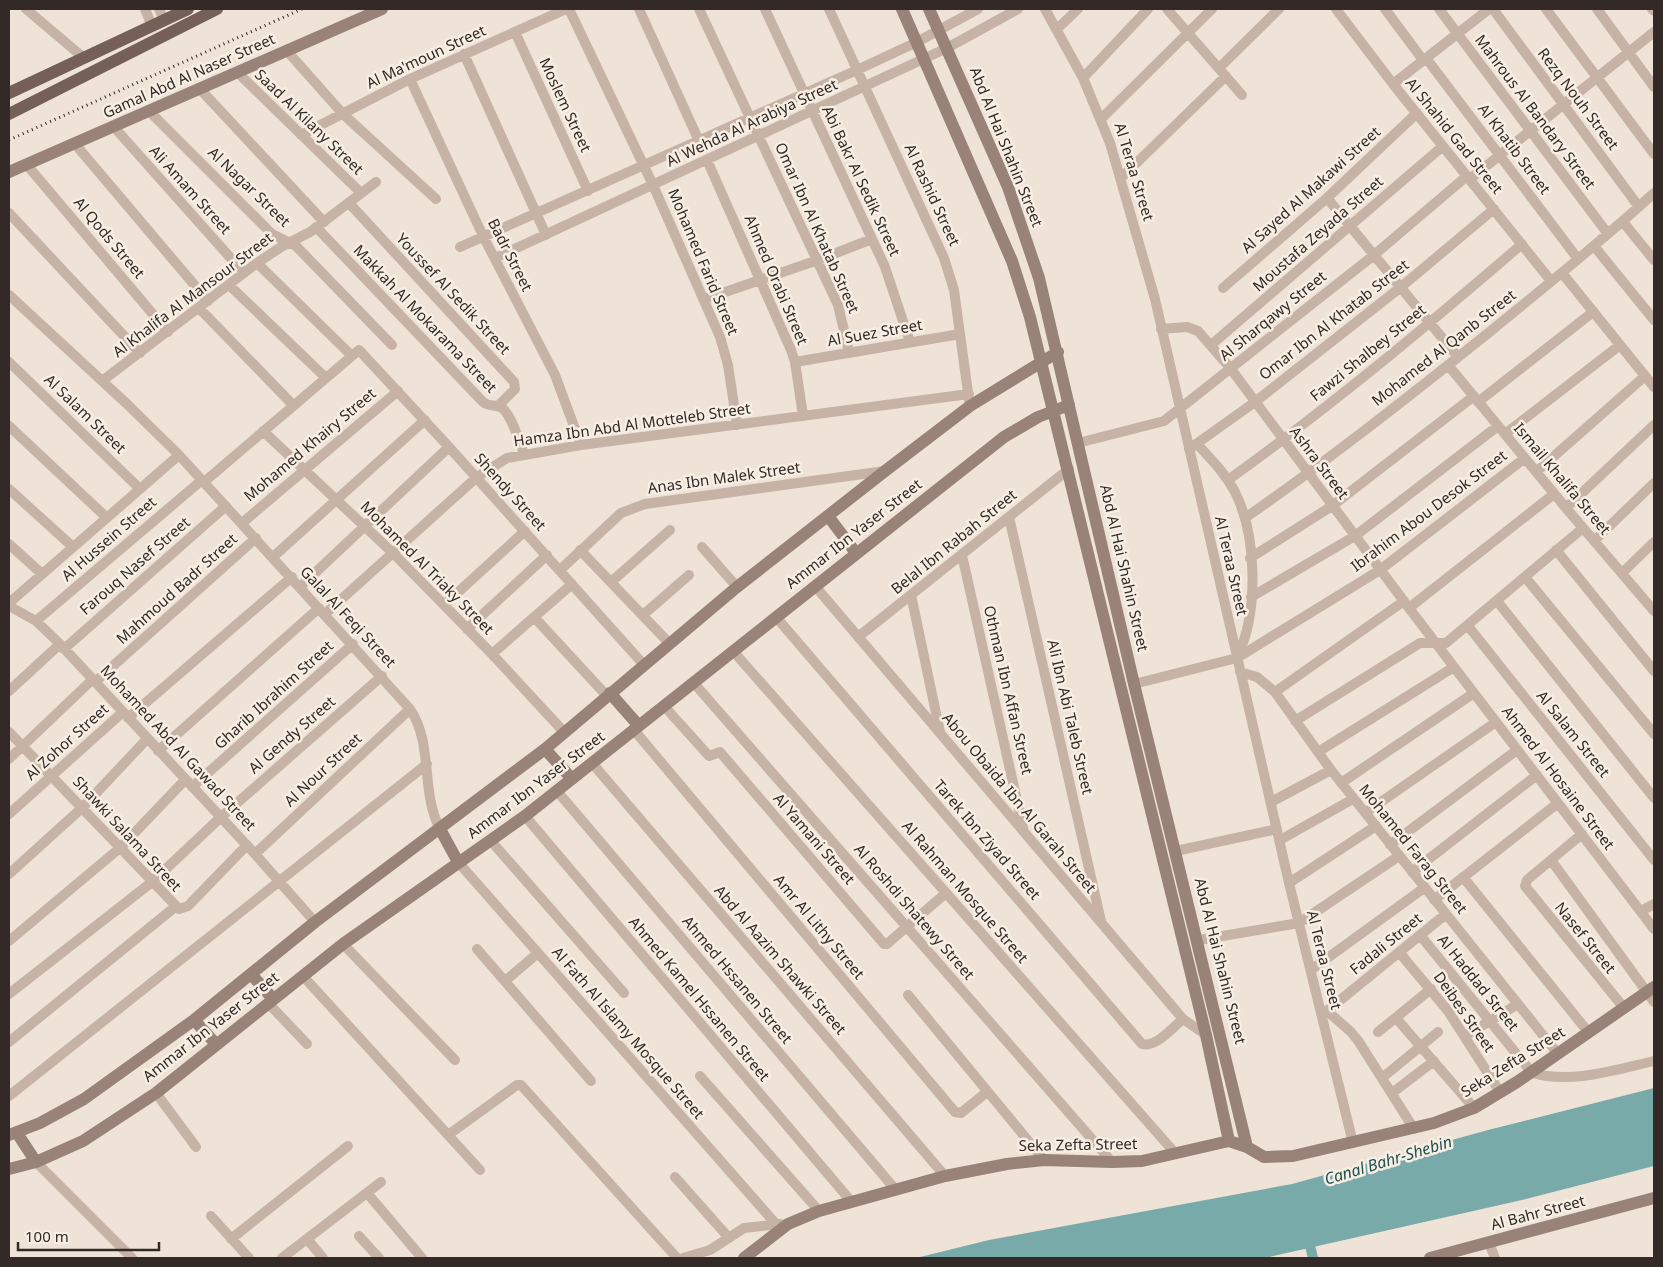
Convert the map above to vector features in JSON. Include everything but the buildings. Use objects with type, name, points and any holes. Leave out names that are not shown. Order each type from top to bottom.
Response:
[{"type":"main road","points":[[9,94],[84,58],[158,18],[188,9]]},
{"type":"main road","points":[[9,114],[217,9]]},
{"type":"main road","points":[[46,76],[54,91]]},
{"type":"street","points":[[26,9],[84,58]]},
{"type":"street","points":[[144,9],[158,18]]},
{"type":"street","name":"Gamal Abd Al Naser Street","points":[[9,172],[382,9]]},
{"type":"street","name":"Al Ma'moun Street","points":[[301,136],[410,79],[567,9]]},
{"type":"street","name":"Mohamed Farid Street","points":[[567,9],[644,166],[705,299],[725,351],[737,425]]},
{"type":"street","points":[[639,9],[699,141]]},
{"type":"street","name":"Omar Ibn Al Khatab Street","points":[[699,9],[838,305],[849,352]]},
{"type":"street","name":"Abi Bakr Al Sedik Street","points":[[765,9],[872,239],[894,291],[910,342]]},
{"type":"street","name":"Al Rashid Street","points":[[829,9],[944,258],[954,290],[969,400]]},
{"type":"street","name":"Abd Al Hai Shahin Street","points":[[902,9],[1012,261],[1030,317],[1206,1035],[1229,1141]]},
{"type":"street","name":"Abd Al Hai Shahin Street","points":[[929,9],[1008,187],[1039,278],[1058,352],[1134,684],[1247,1147]]},
{"type":"street","name":"Al Wehda Al Arabiya Street","points":[[460,247],[857,70],[939,31],[978,9]]},
{"type":"street","name":"Al Wehda Al Arabiya Street","points":[[495,258],[924,59],[1018,9]]},
{"type":"street","name":"Al Teraa Street","points":[[1045,9],[1083,78],[1101,119],[1122,177],[1155,299],[1179,411],[1193,446],[1240,672],[1289,883],[1324,1013],[1353,1143]]},
{"type":"street","points":[[1057,29],[1078,9]]},
{"type":"street","points":[[1083,78],[1148,9]]},
{"type":"street","points":[[1167,9],[1242,95]]},
{"type":"street","points":[[1101,119],[1212,9]]},
{"type":"street","points":[[1122,177],[1279,9]]},
{"type":"street","name":"Al Shahid Gad Street","points":[[1336,9],[1393,84],[1551,282]]},
{"type":"street","name":"Al Khatib Street","points":[[1385,9],[1578,259]]},
{"type":"street","name":"Mahrous Al Bandary Street","points":[[1439,9],[1608,234]]},
{"type":"street","points":[[1393,84],[1489,9]]},
{"type":"street","name":"Rezq Nouh Street","points":[[1493,9],[1639,207]]},
{"type":"street","points":[[1546,9],[1654,154]]},
{"type":"street","points":[[1597,9],[1654,87]]},
{"type":"street","name":"Moslem Street","points":[[515,32],[588,191]]},
{"type":"street","name":"Al Sharqawy Street","points":[[1078,443],[1149,426],[1164,421],[1179,411],[1191,399],[1374,255],[1468,177],[1500,156],[1654,32]]},
{"type":"street","points":[[287,51],[343,114],[436,199]]},
{"type":"street","points":[[464,54],[546,235]]},
{"type":"street","name":"Saad Al Kilany Street","points":[[237,72],[361,193]]},
{"type":"street","name":"Badr Street","points":[[410,79],[483,236],[556,375],[581,446]]},
{"type":"street","name":"Makkah Al Mokarama Street","points":[[200,89],[320,225],[483,402],[490,406],[498,406],[508,415],[524,454]]},
{"type":"street","name":"Al Nagar Street","points":[[150,112],[272,234],[290,242],[392,345]]},
{"type":"street","name":"Al Sayed Al Makawi Street","points":[[1223,288],[1327,198],[1417,113]]},
{"type":"street","name":"Ali Amam Street","points":[[114,127],[244,273]]},
{"type":"street","points":[[75,144],[208,301]]},
{"type":"street","name":"Moustafa Zeyada Street","points":[[1211,345],[1443,146]]},
{"type":"street","name":"Ahmed Orabi Street","points":[[707,160],[761,280],[795,362],[803,416]]},
{"type":"street","name":"Al Qods Street","points":[[27,164],[168,332]]},
{"type":"street","name":"Al Khalifa Al Mansour Street","points":[[102,381],[257,263],[320,225],[376,182]]},
{"type":"street","name":"Mohamed Al Qanb Street","points":[[1245,518],[1308,474],[1448,365],[1562,273],[1623,222],[1654,193]]},
{"type":"street","points":[[1327,198],[1458,357]]},
{"type":"street","name":"Youssef Al Sedik Street","points":[[349,203],[514,382],[515,389],[498,406]]},
{"type":"street","name":"Omar Ibn Al Khatab Street","points":[[1193,446],[1255,402],[1401,288],[1494,209]]},
{"type":"street","points":[[9,213],[140,353]]},
{"type":"street","points":[[1623,222],[1654,260]]},
{"type":"street","points":[[705,299],[818,260],[872,239]]},
{"type":"street","name":"Fawzi Shalbey Street","points":[[1228,480],[1283,440],[1430,323],[1522,244]]},
{"type":"street","points":[[1594,246],[1654,320]]},
{"type":"street","points":[[257,263],[351,355]]},
{"type":"street","points":[[1562,273],[1654,387]]},
{"type":"street","points":[[229,284],[325,377]]},
{"type":"street","name":"Galal Al Feqi Street","points":[[9,295],[179,455],[353,644],[410,709],[419,722],[432,805],[440,829]]},
{"type":"street","points":[[199,308],[293,405]]},
{"type":"street","points":[[1250,558],[1332,506],[1593,312]]},
{"type":"street","name":"Ashra Street","points":[[1160,329],[1187,327],[1198,330],[1231,369],[1437,645]]},
{"type":"street","name":"Al Suez Street","points":[[795,362],[960,334]]},
{"type":"street","points":[[1251,597],[1355,536],[1620,345]]},
{"type":"street","name":"Shendy Street","points":[[351,355],[357,350],[361,351],[398,390],[644,665]]},
{"type":"street","name":"Ammar Ibn Yaser Street","points":[[13,1134],[48,1120],[84,1099],[194,1020],[315,922],[544,749],[737,587],[885,471],[969,400],[1058,352]]},
{"type":"street","name":"Al Hussein Street","points":[[36,622],[351,355]]},
{"type":"street","name":"Al Salam Street","points":[[9,362],[140,488]]},
{"type":"street","name":"Ismail Khalifa Street","points":[[1448,365],[1582,528],[1654,611]]},
{"type":"street","points":[[1536,472],[1645,376]]},
{"type":"street","name":"Mohamed Khairy Street","points":[[242,523],[398,390]]},
{"type":"street","name":"Hamza Ibn Abd Al Motteleb Street","points":[[158,750],[393,552],[476,477],[498,462],[524,454],[803,416],[969,400]]},
{"type":"street","name":"Ammar Ibn Yaser Street","points":[[9,1169],[36,1162],[83,1142],[156,1093],[343,944],[525,816],[1004,437],[1026,423],[1069,405]]},
{"type":"street","points":[[273,557],[425,420]]},
{"type":"street","points":[[1566,508],[1654,425]]},
{"type":"street","points":[[9,426],[106,517]]},
{"type":"street","name":"Mohamed Al Triaky Street","points":[[263,431],[336,501],[393,552],[492,654],[564,732]]},
{"type":"street","points":[[1193,446],[1228,480],[1245,518],[1250,558],[1251,597],[1248,630],[1237,658]]},
{"type":"street","points":[[300,587],[449,447]]},
{"type":"street","points":[[9,604],[179,455]]},
{"type":"street","name":"Ibrahim Abou Desok Street","points":[[1134,684],[1237,658],[1380,570],[1525,458]]},
{"type":"street","name":"Belal Ibn Rabah Street","points":[[858,637],[1068,469]]},
{"type":"street","name":"Anas Ibn Malek Street","points":[[560,570],[621,514],[645,504],[885,471]]},
{"type":"street","points":[[1594,541],[1654,483]]},
{"type":"street","points":[[9,489],[72,547]]},
{"type":"street","points":[[1276,692],[1406,604],[1554,494]]},
{"type":"street","name":"Farouq Nasef Street","points":[[9,691],[226,506]]},
{"type":"street","points":[[828,516],[856,553]]},
{"type":"street","name":"Ali Ibn Abi Taleb Street","points":[[1009,517],[1102,923]]},
{"type":"street","points":[[1295,721],[1420,643],[1437,645],[1446,643],[1582,528]]},
{"type":"street","points":[[611,582],[670,530]]},
{"type":"street","points":[[444,606],[525,531]]},
{"type":"street","name":"Mahmoud Badr Street","points":[[9,760],[94,680],[256,538]]},
{"type":"street","points":[[1622,574],[1654,542]]},
{"type":"street","points":[[9,544],[42,574]]},
{"type":"street","points":[[702,547],[737,587]]},
{"type":"street","points":[[580,550],[669,643]]},
{"type":"street","points":[[1556,550],[1654,672]]},
{"type":"street","name":"Othman Ibn Affan Street","points":[[962,554],[1024,833]]},
{"type":"street","points":[[467,629],[547,555]]},
{"type":"street","points":[[643,616],[689,575]]},
{"type":"street","name":"Al Zohor Street","points":[[9,814],[52,776],[292,577]]},
{"type":"street","points":[[1525,578],[1654,734]]},
{"type":"street","points":[[492,654],[572,584]]},
{"type":"street","name":"Abou Obaida Ibn Al Garah Street","points":[[815,586],[1183,1019],[1206,1035]]},
{"type":"street","points":[[912,595],[940,733]]},
{"type":"street","points":[[1497,601],[1654,798]]},
{"type":"street","name":"Mohamed Abd Al Gawad Street","points":[[9,604],[36,622],[62,646],[247,845],[315,922]]},
{"type":"street","points":[[534,617],[609,695],[637,728]]},
{"type":"street","name":"Tarek Ibn Ziyad Street","points":[[776,617],[1142,1044],[1149,1045],[1156,1042],[1183,1019]]},
{"type":"street","name":"Al Salam Street","points":[[1468,626],[1653,857]]},
{"type":"street","name":"Gharib Ibrahim Street","points":[[9,941],[121,847],[189,783],[353,644]]},
{"type":"street","name":"Ahmed Al Hosaine Street","points":[[1437,645],[1654,929]]},
{"type":"street","name":"Al Rahman Mosque Street","points":[[733,651],[1175,1153]]},
{"type":"street","points":[[1318,752],[1454,667]]},
{"type":"street","name":"Mohamed Farag Street","points":[[1240,672],[1257,677],[1276,692],[1341,783],[1558,1054]]},
{"type":"street","name":"Al Gendy Street","points":[[9,994],[152,882],[221,817],[382,676]]},
{"type":"street","name":"Al Roshdi Shatewy Street","points":[[693,682],[1112,1162]]},
{"type":"street","points":[[1341,783],[1474,694]]},
{"type":"street","name":"Al Yamani Street","points":[[664,706],[708,756],[720,752],[884,944],[887,944],[946,893]]},
{"type":"street","name":"Al Nour Street","points":[[255,854],[410,709]]},
{"type":"street","points":[[1365,813],[1496,722]]},
{"type":"street","name":"Amr Al Lithy Street","points":[[637,728],[955,1112],[961,1113],[987,1092]]},
{"type":"street","name":"Shawki Salama Street","points":[[9,732],[121,847],[174,906],[183,909],[188,906],[247,845]]},
{"type":"street","points":[[9,874],[83,808],[147,738]]},
{"type":"street","points":[[544,749],[572,779]]},
{"type":"street","points":[[1390,845],[1517,750]]},
{"type":"street","name":"Abd Al Aazim Shawki Street","points":[[592,763],[945,1176]]},
{"type":"street","points":[[9,1096],[427,764]]},
{"type":"street","points":[[1271,802],[1331,770]]},
{"type":"street","points":[[1412,872],[1537,776]]},
{"type":"street","name":"Ahmed Hssanen Street","points":[[557,791],[895,1189]]},
{"type":"street","points":[[1280,840],[1353,798]]},
{"type":"street","points":[[1434,900],[1558,803]]},
{"type":"street","name":"Ahmed Kamel Hssanen Street","points":[[525,816],[850,1200]]},
{"type":"street","points":[[1289,883],[1376,826]]},
{"type":"street","points":[[440,829],[458,862]]},
{"type":"street","points":[[1176,851],[1277,829]]},
{"type":"street","points":[[1582,834],[1551,860],[1652,994]]},
{"type":"street","points":[[490,841],[624,993]]},
{"type":"street","points":[[1198,940],[1299,923],[1399,856]]},
{"type":"street","name":"Nasef Street","points":[[1551,860],[1527,880],[1525,886],[1624,1008]]},
{"type":"street","name":"Al Fath Al Islamy Mosque Street","points":[[458,862],[782,1224]]},
{"type":"street","points":[[1463,877],[1589,1033]]},
{"type":"street","points":[[1311,970],[1424,888]]},
{"type":"street","points":[[1640,911],[1654,904]]},
{"type":"street","points":[[9,1042],[174,906]]},
{"type":"street","name":"Fadali Street","points":[[1324,1013],[1446,914]]},
{"type":"street","name":"Al Haddad Street","points":[[1420,935],[1532,1073]]},
{"type":"street","points":[[343,944],[455,1060]]},
{"type":"street","points":[[478,949],[591,1081]]},
{"type":"street","name":"Deibes Street","points":[[1399,952],[1431,989],[1465,1036],[1500,1092]]},
{"type":"street","points":[[505,981],[538,953]]},
{"type":"street","points":[[251,974],[270,1001],[307,1044]]},
{"type":"street","points":[[302,976],[480,1170]]},
{"type":"street","points":[[1378,1032],[1431,989]]},
{"type":"street","name":"Seka Zefta Street","points":[[744,1258],[782,1224],[850,1200],[945,1176],[1007,1164],[1044,1160],[1112,1162],[1142,1160],[1229,1141],[1247,1147],[1264,1157],[1278,1157],[1353,1143],[1414,1128],[1474,1108],[1532,1073],[1624,1008],[1652,994]]},
{"type":"street","points":[[908,995],[1044,1160]]},
{"type":"street","points":[[1465,1036],[1518,1004]]},
{"type":"street","points":[[1324,1013],[1352,1032],[1414,1128]]},
{"type":"street","points":[[1396,1018],[1474,1108]]},
{"type":"street","points":[[194,1020],[216,1044]]},
{"type":"street","points":[[1382,1078],[1438,1032]]},
{"type":"street","points":[[1392,1093],[1434,1061]]},
{"type":"street","points":[[1532,1073],[1547,1077],[1564,1078],[1654,1061]]},
{"type":"street","points":[[700,1076],[819,1211]]},
{"type":"street","points":[[448,1135],[517,1085],[521,1085],[677,1258]]},
{"type":"street","points":[[156,1093],[196,1147]]},
{"type":"street","points":[[13,1134],[36,1162],[132,1258]]},
{"type":"street","points":[[231,1239],[348,1146]]},
{"type":"street","points":[[675,1177],[729,1238]]},
{"type":"street","points":[[282,1258],[380,1182]]},
{"type":"street","points":[[367,1193],[422,1258]]},
{"type":"street","name":"Al Bahr Street","points":[[1430,1258],[1654,1198]]},
{"type":"street","points":[[211,1216],[247,1258]]},
{"type":"street","points":[[683,1258],[710,1250],[744,1228],[782,1224]]},
{"type":"street","points":[[359,1236],[378,1258]]},
{"type":"street","points":[[306,1239],[324,1258]]},
{"type":"street","points":[[1489,1243],[1496,1258]]},
{"type":"water","name":"Canal Bahr-Shebin","points":[[1654,1088],[1654,1166],[1522,1200],[1265,1258],[916,1258],[989,1240],[1292,1184],[1488,1130]]},
{"type":"waterway","points":[[1308,1237],[1313,1258]]},
{"type":"railway","points":[[9,140],[302,9]]}]
